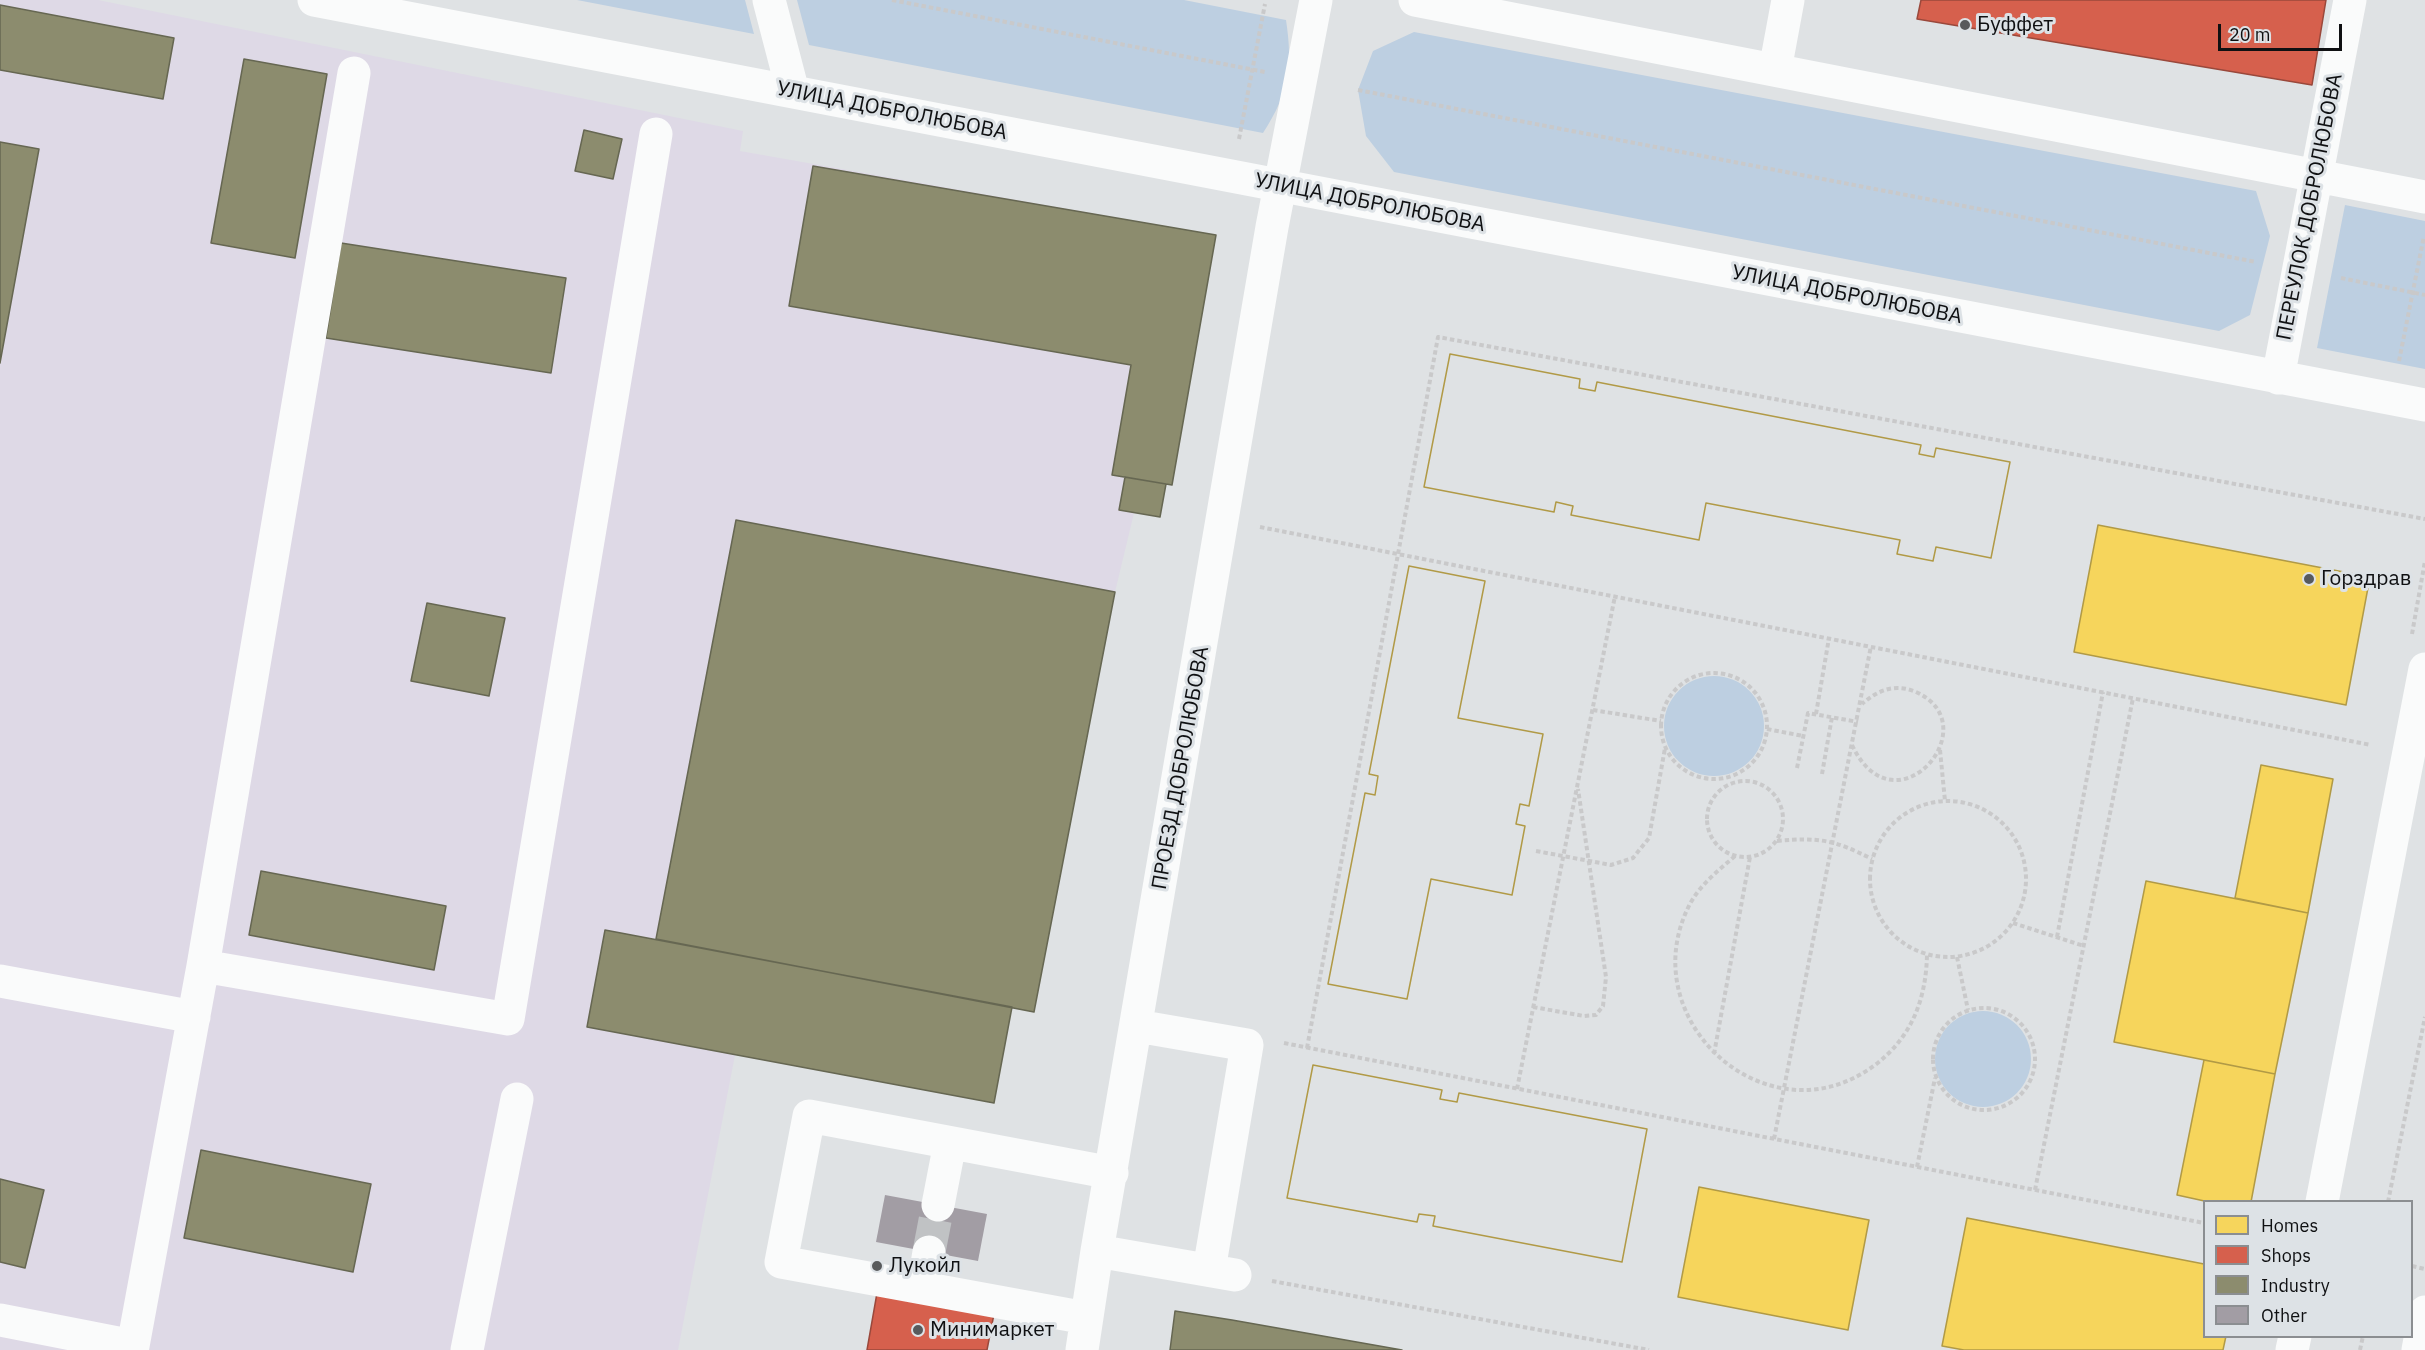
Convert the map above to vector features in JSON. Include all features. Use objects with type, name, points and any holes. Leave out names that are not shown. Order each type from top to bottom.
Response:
[{"type":"street","name":"УЛИЦА ДОБРОЛЮБОВА","points":[[314,0],[2425,405]]},
{"type":"street","points":[[769,0],[793,92]]},
{"type":"street","name":"ПРОЕЗД ДОБРОЛЮБОВА","points":[[1084,1334],[1280,185],[1316,0]]},
{"type":"street","points":[[1418,0],[2425,197]]},
{"type":"street","points":[[1775,70],[1788,0]]},
{"type":"street","name":"ПЕРЕУЛОК ДОБРОЛЮБОВА","points":[[2278,378],[2350,0]]},
{"type":"street","points":[[0,1320],[133,1346],[203,966],[354,73]]},
{"type":"street","points":[[203,966],[508,1019],[656,134]]},
{"type":"street","points":[[2322,1200],[2425,669]]},
{"type":"street","points":[[0,981],[194,1017]]},
{"type":"street","points":[[1097,1251],[1222,1273],[1248,1045],[1137,1026]]},
{"type":"street","points":[[467,1350],[516,1099]]},
{"type":"street","points":[[1084,1334],[922,1288],[781,1262],[809,1116],[1112,1173]]},
{"type":"street","points":[[938,1205],[950,1143]]},
{"type":"street","points":[[922,1288],[929,1252]]},
{"type":"street","points":[[2418,1350],[2425,1312]]},
{"type":"path","points":[[892,0],[1270,74]]},
{"type":"path","points":[[1238,149],[1265,4]]},
{"type":"path","points":[[1358,90],[2256,262]]},
{"type":"path","points":[[2397,369],[2425,229]]},
{"type":"path","points":[[2341,278],[2425,295]]},
{"type":"path","points":[[1307,1048],[1438,337],[2425,519]]},
{"type":"path","points":[[1256,526],[2409,752]]},
{"type":"path","points":[[1517,1089],[1615,596]]},
{"type":"path","points":[[1815,715],[1829,638]]},
{"type":"path","points":[[1774,1139],[1872,646]]},
{"type":"path","points":[[1536,851],[1611,865],[1633,858],[1649,838],[1665,747],[1661,721],[1672,692],[1687,680],[1703,674],[1720,673],[1737,678],[1751,687],[1762,701],[1767,717],[1767,729],[1761,753],[1748,768],[1731,780],[1720,789],[1712,800],[1707,812],[1707,826],[1717,844],[1735,856],[1750,857],[1765,852],[1777,841],[1783,827],[1782,811],[1776,796],[1764,785],[1748,780],[1731,780],[1711,780],[1692,775],[1675,763],[1665,747]]},
{"type":"path","points":[[1852,745],[1860,760],[1871,771],[1885,778],[1900,779],[1916,775],[1929,766],[1943,739],[1942,722],[1934,707],[1922,695],[1907,688],[1891,688],[1875,693],[1861,704]]},
{"type":"path","points":[[2057,937],[2103,692]]},
{"type":"path","points":[[2036,1190],[2133,698]]},
{"type":"path","points":[[1593,710],[1661,721]]},
{"type":"path","points":[[1797,768],[1808,713],[1857,722]]},
{"type":"path","points":[[1822,774],[1832,717]]},
{"type":"path","points":[[1767,729],[1803,736]]},
{"type":"path","points":[[1940,746],[1945,801]]},
{"type":"path","points":[[1533,1007],[1584,1016],[1596,1015],[1603,1006],[1606,977],[1577,785]]},
{"type":"path","points":[[1945,801],[1962,801],[1983,809],[2001,821],[2015,838],[2024,859],[2026,881],[2023,903],[2013,922],[1999,940],[1979,951],[1958,957],[1927,955],[1914,951],[1895,938],[1880,921],[1872,900],[1869,878],[1872,859],[1883,835],[1898,818],[1918,806],[1945,801]]},
{"type":"path","points":[[1777,841],[1811,838],[1833,842],[1872,859]]},
{"type":"path","points":[[1735,856],[1708,879],[1691,902],[1681,927],[1676,954],[1676,982],[1683,1008],[1696,1033],[1714,1054],[1735,1071],[1760,1083],[1784,1088],[1814,1089],[1841,1083],[1866,1072],[1888,1056],[1905,1035],[1918,1011],[1926,984],[1927,955]]},
{"type":"path","points":[[1714,1054],[1750,857]]},
{"type":"path","points":[[2013,922],[2084,946]]},
{"type":"path","points":[[1958,957],[1968,1010]]},
{"type":"path","points":[[1986,1008],[2003,1011],[2019,1021],[2030,1035],[2035,1052],[2034,1071],[2028,1087],[2015,1101],[1999,1109],[1981,1112],[1963,1107],[1948,1097],[1932,1066],[1933,1048],[1940,1032],[1952,1018],[1968,1010],[1986,1008]]},
{"type":"path","points":[[2388,1200],[2425,1017]]},
{"type":"path","points":[[1248,1045],[1248,1036],[2203,1223]]},
{"type":"path","points":[[1917,1167],[1936,1077]]},
{"type":"path","points":[[1222,1273],[1649,1350]]},
{"type":"shaded area","points":[[0,0],[98,0],[743,131],[740,151],[1215,235],[1172,485],[1166,485],[1160,517],[1134,513],[1115,592],[1034,1012],[1012,1007],[994,1103],[735,1055],[678,1350],[0,1350]]},
{"type":"shaded area","points":[[577,0],[745,0],[754,34]]},
{"type":"shaded area","points":[[797,0],[1184,0],[1286,20],[1289,51],[1287,79],[1279,105],[1263,133],[809,45]]},
{"type":"shaded area","points":[[1414,32],[2256,191],[2270,236],[2250,315],[2219,331],[1394,172],[1366,136],[1358,90],[1373,51]]},
{"type":"shaded area","points":[[2345,205],[2425,221],[2425,369],[2317,348]]},
{"type":"shaded area","points":[[1714,676],[1742,684],[1756,698],[1764,726],[1756,754],[1742,768],[1714,776],[1686,768],[1672,754],[1664,726],[1672,698],[1686,684]]},
{"type":"shaded area","points":[[1983,1011],[2001,1015],[2017,1025],[2027,1041],[2031,1059],[2027,1077],[2017,1093],[2001,1103],[1983,1107],[1965,1103],[1949,1093],[1939,1077],[1935,1059],[1939,1041],[1949,1025],[1965,1015]]},
{"type":"building: Homes","points":[[1450,354],[1580,379],[1579,388],[1595,391],[1597,382],[1921,445],[1919,454],[1934,457],[1936,448],[2010,462],[1991,558],[1936,547],[1933,561],[1897,554],[1900,540],[1706,503],[1699,540],[1571,515],[1573,506],[1556,502],[1554,512],[1424,487]]},
{"type":"building: Homes","points":[[1450,354],[1580,379],[1579,388],[1595,391],[1597,382],[1921,445],[1919,454],[1934,457],[1936,448],[2010,462],[1991,558],[1936,547],[1933,561],[1897,554],[1900,540],[1706,503],[1699,540],[1571,515],[1573,506],[1556,502],[1554,512],[1424,487]]},
{"type":"building: Homes","points":[[2098,525],[2370,577],[2346,705],[2074,652]]},
{"type":"building: Homes","points":[[1409,566],[1485,581],[1458,718],[1543,734],[1529,806],[1520,804],[1516,824],[1525,826],[1512,895],[1431,879],[1407,999],[1328,984],[1365,793],[1375,795],[1378,776],[1369,774]]},
{"type":"building: Homes","points":[[1409,566],[1485,581],[1458,718],[1543,734],[1529,806],[1520,804],[1516,824],[1525,826],[1512,895],[1431,879],[1407,999],[1328,984],[1365,793],[1375,795],[1378,776],[1369,774]]},
{"type":"building: Homes","points":[[2261,765],[2333,779],[2308,913],[2235,898]]},
{"type":"building: Homes","points":[[2146,881],[2308,913],[2275,1074],[2114,1042]]},
{"type":"building: Homes","points":[[2204,1060],[2275,1074],[2251,1200],[2203,1201],[2177,1195]]},
{"type":"building: Homes","points":[[1313,1065],[1442,1090],[1440,1099],[1457,1102],[1459,1093],[1647,1129],[1622,1262],[1433,1226],[1435,1216],[1419,1214],[1417,1222],[1287,1198]]},
{"type":"building: Homes","points":[[1313,1065],[1442,1090],[1440,1099],[1457,1102],[1459,1093],[1647,1129],[1622,1262],[1433,1226],[1435,1216],[1419,1214],[1417,1222],[1287,1198]]},
{"type":"building: Homes","points":[[1699,1187],[1869,1220],[1848,1330],[1678,1297]]},
{"type":"building: Homes","points":[[1967,1218],[2203,1264],[2203,1338],[2226,1338],[2223,1350],[1964,1350],[1942,1346]]},
{"type":"building: Shops","points":[[1921,0],[2326,0],[2312,85],[1917,19]]},
{"type":"building: Shops","points":[[877,1293],[994,1314],[987,1350],[867,1350]]},
{"type":"building: Industry","points":[[0,5],[174,38],[163,99],[0,70]]},
{"type":"building: Industry","points":[[244,59],[327,74],[295,258],[211,243]]},
{"type":"building: Industry","points":[[584,130],[622,139],[613,179],[575,171]]},
{"type":"building: Industry","points":[[0,142],[39,149],[0,363]]},
{"type":"building: Industry","points":[[813,166],[1216,235],[1172,485],[1112,475],[1131,365],[789,306]]},
{"type":"building: Industry","points":[[341,243],[566,278],[551,373],[326,338]]},
{"type":"building: Industry","points":[[1125,477],[1166,484],[1160,517],[1119,510]]},
{"type":"building: Industry","points":[[736,520],[1115,592],[1034,1012],[656,939]]},
{"type":"building: Industry","points":[[427,603],[505,618],[489,696],[411,681]]},
{"type":"building: Industry","points":[[261,871],[446,906],[434,970],[249,935]]},
{"type":"building: Industry","points":[[605,930],[1012,1007],[994,1103],[587,1027]]},
{"type":"building: Industry","points":[[201,1150],[371,1184],[353,1272],[184,1238]]},
{"type":"building: Industry","points":[[0,1179],[44,1190],[25,1268],[0,1262]]},
{"type":"building: Industry","points":[[1175,1311],[1232,1320],[1402,1350],[1170,1350]]},
{"type":"building: Other","points":[[885,1195],[987,1214],[978,1261],[876,1242]]},
{"type":"tunnel","points":[[929,1252],[938,1205]]},
{"type":"place","name":"Буффет","points":[[1965,25]]},
{"type":"place","name":"Горздрав","points":[[2309,579]]},
{"type":"place","name":"Лукойл","points":[[877,1266]]},
{"type":"place","name":"Минимаркет","points":[[918,1330]]}]
